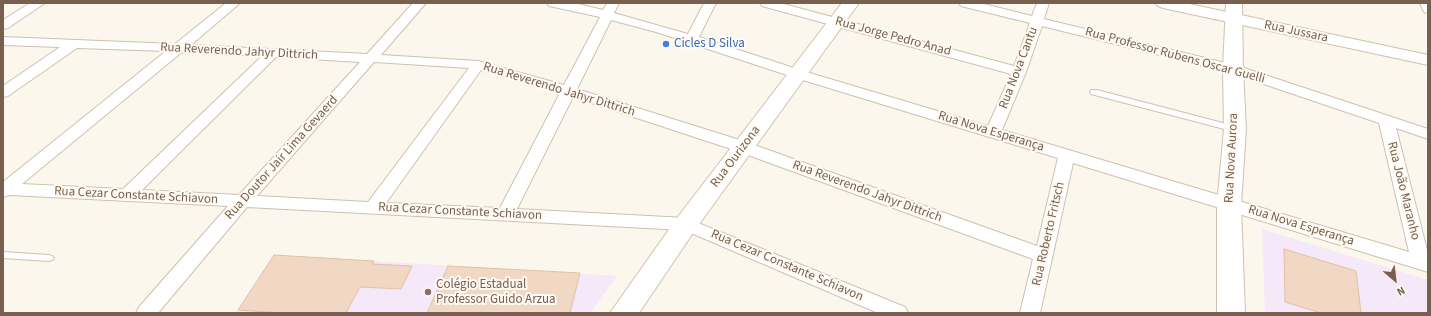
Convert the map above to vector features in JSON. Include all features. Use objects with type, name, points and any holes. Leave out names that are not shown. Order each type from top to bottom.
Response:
[{"type":"main road","name":"Rua Ourizona","points":[[624,313],[686,224],[851,3]]},
{"type":"main road","name":"Rua Nova Aurora","points":[[1231,313],[1230,205],[1236,129],[1233,69],[1234,11]]},
{"type":"street","points":[[3,25],[38,3]]},
{"type":"street","points":[[4,190],[234,3]]},
{"type":"street","name":"Rua Doutor Jair Lima Gevaerd","points":[[146,313],[243,201],[420,3]]},
{"type":"street","name":"Rua Nova Esperança","points":[[553,3],[610,9],[692,39],[798,74],[1424,264]]},
{"type":"street","points":[[692,39],[710,3]]},
{"type":"street","name":"Rua Jorge Pedro Anad","points":[[766,3],[1019,72]]},
{"type":"street","name":"Rua Professor Rubens Oscar Guelli","points":[[965,3],[1233,69],[1428,134]]},
{"type":"street","name":"Rua Nova Cantu","points":[[993,133],[1019,72],[1043,3]]},
{"type":"street","name":"Rua Jussara","points":[[1163,3],[1234,11],[1428,60]]},
{"type":"street","points":[[1426,3],[1428,9]]},
{"type":"street","points":[[505,215],[610,9]]},
{"type":"street","name":"Rua Reverendo Jahyr Dittrich","points":[[3,41],[178,48],[478,65],[526,77],[743,147],[1044,256]]},
{"type":"street","points":[[3,93],[74,44]]},
{"type":"street","points":[[127,195],[272,54]]},
{"type":"street","points":[[373,208],[478,65]]},
{"type":"street","name":"Rua João Maranho","points":[[1386,120],[1424,264]]},
{"type":"street","name":"Rua Roberto Fritsch","points":[[1030,313],[1067,155]]},
{"type":"street","name":"Rua Cezar Constante Schiavon","points":[[4,190],[686,224],[898,313]]},
{"type":"lane","points":[[1094,92],[1236,129]]},
{"type":"lane","points":[[3,256],[49,258]]},
{"type":"shaded area","points":[[1262,229],[1428,280],[1428,313],[1265,313]]},
{"type":"shaded area","name":"Colégio Estadual Professor Guido Arzua","points":[[274,255],[617,276],[590,313],[236,313]]},
{"type":"building","points":[[1284,249],[1356,271],[1361,313],[1321,313],[1285,302]]},
{"type":"building","points":[[274,255],[374,261],[372,264],[412,266],[401,289],[360,287],[346,313],[285,313],[238,310]]},
{"type":"building","points":[[448,266],[580,273],[570,313],[427,313]]},
{"type":"place","name":"Cicles D Silva","points":[[666,44]]},
{"type":"place","name":"Colégio Estadual Professor Guido Arzua","points":[[428,292]]}]
